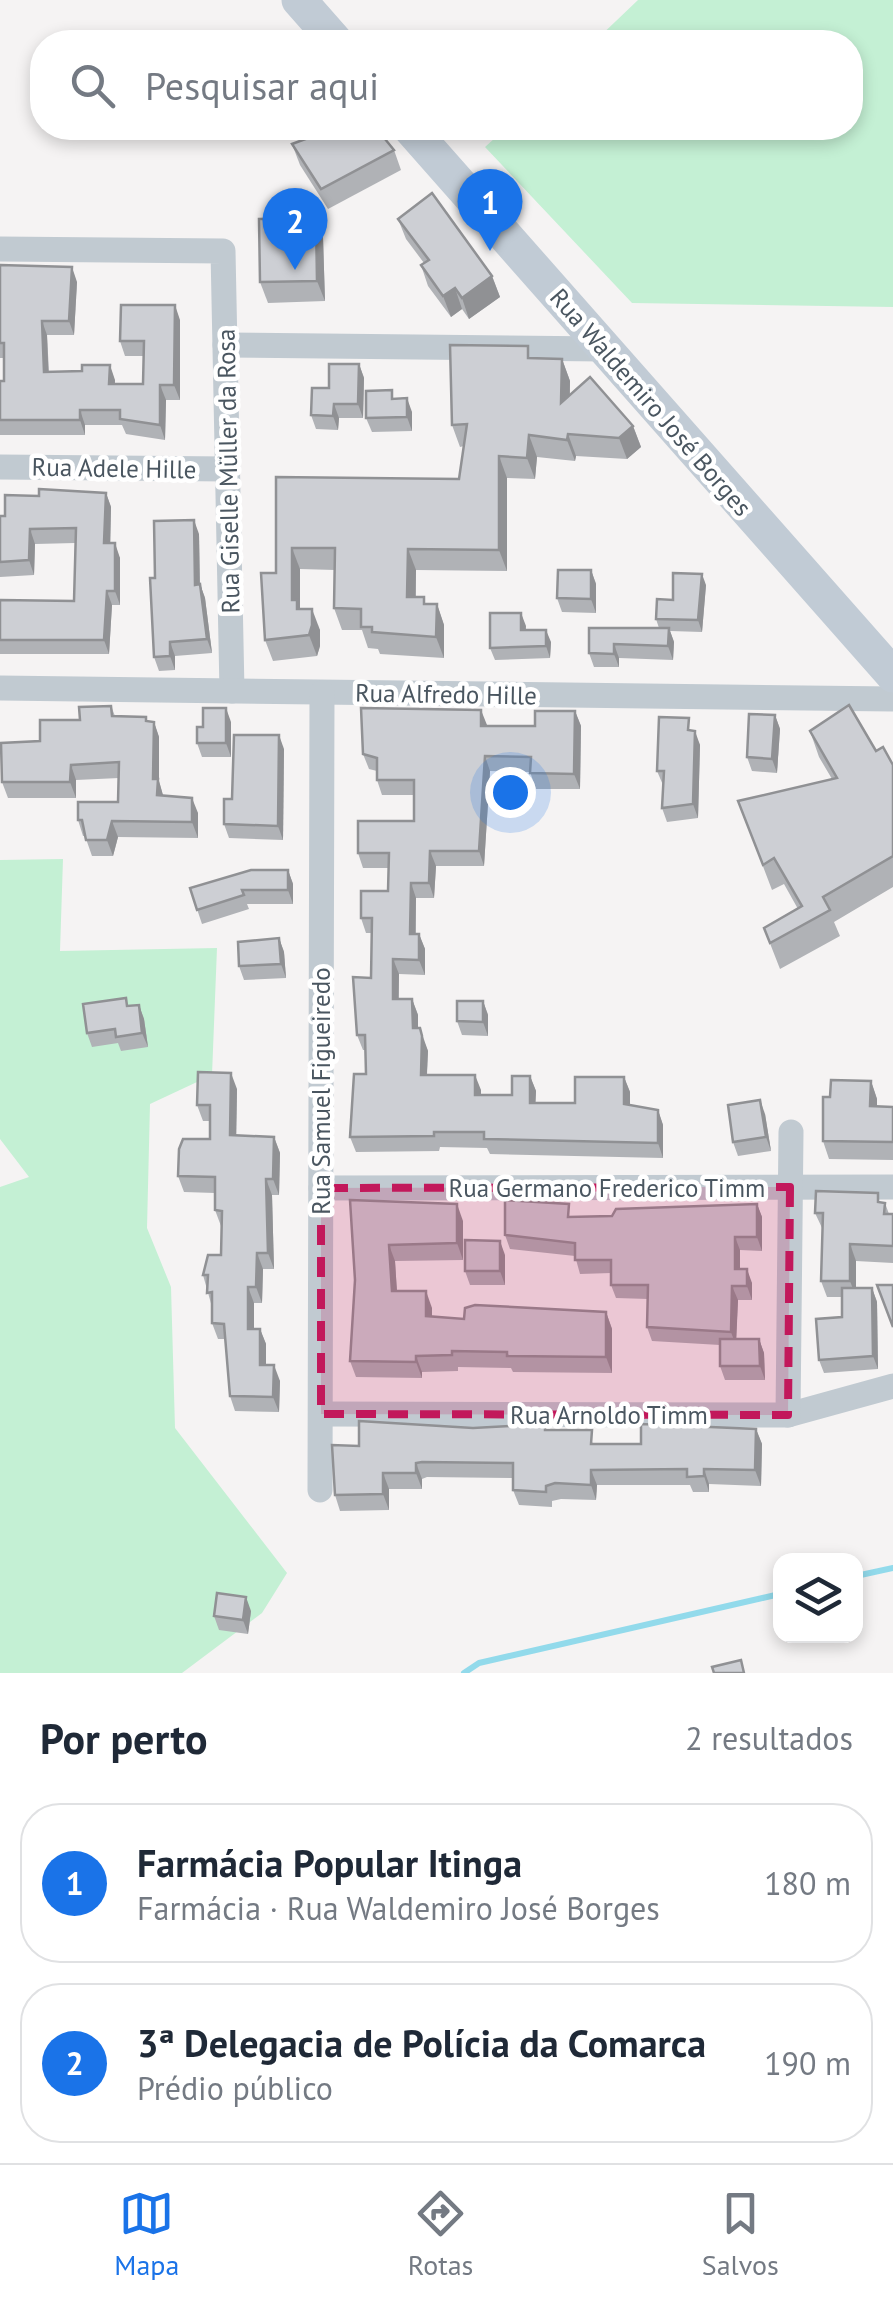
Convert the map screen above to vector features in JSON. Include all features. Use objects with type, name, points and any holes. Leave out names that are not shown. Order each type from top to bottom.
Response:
[{"type":"main road","points":[[299,0],[325,30]]},
{"type":"main road","name":"Rua Waldemiro José Borges","points":[[420,140],[893,675]]},
{"type":"street","name":"Rua Giselle Müller da Rosa","points":[[0,249],[224,251],[232,691]]},
{"type":"street","points":[[225,346],[603,349]]},
{"type":"street","name":"Rua Adele Hille","points":[[0,467],[228,469]]},
{"type":"street","name":"Rua Alfredo Hille","points":[[0,688],[893,699]]},
{"type":"street","name":"Rua Samuel Figueiredo","points":[[320,1490],[322,692]]},
{"type":"street","points":[[788,1416],[791,1132]]},
{"type":"street","name":"Rua Germano Frederico Timm","points":[[321,1188],[893,1188]]},
{"type":"street","name":"Rua Arnoldo Timm","points":[[321,1414],[788,1416],[893,1386]]},
{"type":"highlighted area","points":[[790,1187],[788,1415],[321,1414],[321,1188]]},
{"type":"green space","points":[[638,0],[893,0],[893,307],[632,303],[485,147],[493,140],[863,140],[863,30],[607,30]]},
{"type":"green space","points":[[63,859],[60,951],[217,948],[212,1075],[150,1104],[147,1228],[171,1287],[175,1428],[287,1573],[262,1613],[182,1673],[0,1673],[0,1187],[29,1177],[0,1139],[0,860]]},
{"type":"building","points":[[303,140],[386,140],[394,150],[321,189],[292,144]]},
{"type":"building","points":[[432,193],[492,276],[462,298],[455,288],[443,296],[421,265],[429,260],[398,219]]},
{"type":"building","points":[[316,218],[317,281],[260,282],[259,219]]},
{"type":"building","points":[[0,265],[72,267],[69,321],[42,321],[44,372],[82,371],[82,365],[110,365],[109,384],[143,384],[144,341],[120,341],[121,305],[175,305],[174,385],[160,385],[160,425],[120,419],[120,410],[80,410],[80,420],[0,420],[4,343],[0,343]]},
{"type":"building","points":[[450,345],[528,346],[528,358],[562,359],[561,403],[590,377],[633,426],[619,438],[568,434],[567,440],[529,435],[527,458],[499,456],[499,550],[408,549],[407,597],[424,597],[424,604],[437,604],[436,637],[372,632],[372,627],[361,627],[361,609],[334,608],[335,548],[292,548],[292,600],[297,600],[297,609],[312,609],[312,625],[309,635],[265,640],[261,573],[276,573],[276,477],[459,479],[467,424],[452,425]]},
{"type":"building","points":[[329,364],[359,364],[358,404],[334,404],[333,416],[311,415],[312,388],[329,388]]},
{"type":"building","points":[[392,390],[392,399],[407,398],[407,417],[366,418],[366,391]]},
{"type":"building","points":[[39,489],[106,493],[104,543],[115,543],[115,591],[107,591],[104,640],[0,640],[0,600],[74,601],[76,528],[30,529],[29,560],[0,562],[0,516],[5,516],[5,495],[39,496]]},
{"type":"building","points":[[194,520],[195,585],[200,584],[207,639],[170,642],[170,656],[154,657],[150,578],[155,578],[154,521]]},
{"type":"building","points":[[558,570],[591,570],[591,599],[557,598]]},
{"type":"building","points":[[673,573],[702,574],[698,620],[656,619],[657,599],[673,600]]},
{"type":"building","points":[[490,613],[521,613],[521,630],[546,630],[546,646],[490,648]]},
{"type":"building","points":[[589,628],[669,628],[668,646],[614,644],[614,654],[589,653]]},
{"type":"building","points":[[849,705],[876,751],[883,747],[893,765],[893,856],[823,897],[830,910],[770,943],[764,928],[802,906],[774,858],[763,865],[738,801],[837,778],[810,731]]},
{"type":"building","points":[[111,706],[112,716],[146,717],[146,721],[154,722],[153,779],[158,779],[157,795],[192,798],[192,822],[112,821],[107,840],[86,840],[82,820],[78,820],[78,802],[118,802],[119,762],[71,765],[70,782],[2,782],[1,743],[40,741],[40,720],[80,720],[79,707]]},
{"type":"building","points":[[203,708],[226,708],[226,743],[197,743],[197,727],[203,727]]},
{"type":"building","points":[[361,708],[481,710],[481,726],[535,726],[535,711],[575,711],[574,774],[530,773],[531,757],[485,756],[479,851],[430,851],[429,883],[411,883],[410,934],[419,934],[419,960],[393,959],[393,999],[412,999],[413,1028],[420,1028],[422,1036],[421,1075],[475,1075],[475,1095],[512,1095],[512,1076],[530,1076],[530,1103],[575,1103],[575,1077],[624,1077],[624,1104],[658,1110],[658,1143],[484,1139],[484,1132],[350,1137],[354,1074],[366,1074],[365,1035],[357,1035],[353,977],[371,978],[372,918],[361,918],[361,891],[388,891],[389,853],[358,853],[358,821],[414,821],[414,780],[377,780],[377,758],[363,754]]},
{"type":"building","points":[[749,714],[775,715],[772,759],[747,757]]},
{"type":"building","points":[[659,717],[689,718],[688,730],[695,731],[693,804],[662,808],[664,771],[657,771]]},
{"type":"building","points":[[234,735],[279,735],[278,826],[224,824],[224,799],[232,799]]},
{"type":"building","points":[[251,870],[288,870],[288,890],[242,890],[244,895],[197,910],[190,888]]},
{"type":"building","points":[[279,938],[281,964],[239,966],[238,942]]},
{"type":"building","points":[[126,998],[127,1006],[139,1005],[142,1033],[116,1037],[115,1029],[87,1033],[83,1004]]},
{"type":"building","points":[[457,1001],[483,1001],[483,1022],[457,1021]]},
{"type":"building","points":[[198,1072],[231,1073],[230,1135],[274,1137],[273,1179],[266,1179],[268,1253],[257,1253],[256,1287],[248,1287],[248,1329],[260,1329],[260,1365],[274,1365],[273,1397],[230,1396],[224,1324],[212,1323],[212,1292],[207,1293],[208,1275],[203,1275],[208,1255],[221,1255],[222,1211],[215,1210],[215,1177],[178,1176],[183,1139],[210,1139],[210,1105],[197,1105]]},
{"type":"building","points":[[831,1080],[871,1081],[870,1106],[893,1107],[893,1142],[823,1141],[823,1097],[830,1097]]},
{"type":"building","points":[[760,1100],[766,1137],[733,1142],[728,1105]]},
{"type":"building","points":[[816,1191],[878,1193],[878,1202],[885,1203],[884,1214],[893,1214],[893,1246],[850,1244],[850,1281],[821,1281],[823,1213],[815,1213]]},
{"type":"building","points":[[350,1200],[457,1204],[457,1243],[389,1245],[392,1291],[426,1291],[426,1316],[464,1319],[465,1308],[475,1305],[606,1312],[606,1357],[452,1351],[452,1355],[416,1356],[416,1362],[350,1361],[355,1280]]},
{"type":"building","points":[[505,1200],[569,1204],[568,1217],[612,1216],[616,1209],[757,1204],[757,1237],[735,1237],[735,1269],[747,1269],[747,1286],[732,1286],[731,1332],[647,1327],[648,1285],[611,1285],[611,1260],[575,1260],[575,1243],[505,1235]]},
{"type":"building","points":[[465,1240],[500,1241],[500,1271],[465,1271]]},
{"type":"building","points":[[877,1285],[893,1285],[893,1327]]},
{"type":"building","points":[[842,1288],[872,1288],[873,1356],[819,1360],[816,1319],[842,1317]]},
{"type":"building","points":[[720,1339],[759,1339],[760,1366],[720,1366]]},
{"type":"building","points":[[359,1421],[473,1428],[545,1424],[545,1430],[592,1430],[591,1444],[641,1444],[641,1424],[756,1429],[755,1470],[704,1469],[704,1476],[687,1477],[687,1469],[591,1470],[591,1485],[555,1483],[546,1486],[546,1492],[513,1490],[513,1463],[422,1462],[416,1463],[416,1473],[383,1473],[383,1494],[335,1495],[332,1445],[359,1446]]},
{"type":"building","points":[[217,1593],[246,1597],[243,1620],[214,1616]]},
{"type":"building","points":[[741,1660],[744,1673],[714,1673],[712,1667]]},
{"type":"waterway","points":[[863,1574],[893,1568]]},
{"type":"waterway","points":[[464,1673],[479,1663],[773,1596]]},
{"type":"place","name":"Farmácia Popular Itinga","points":[[490,251]]},
{"type":"place","name":"3ª Delegacia de Polícia da Comarca","points":[[295,270]]}]
